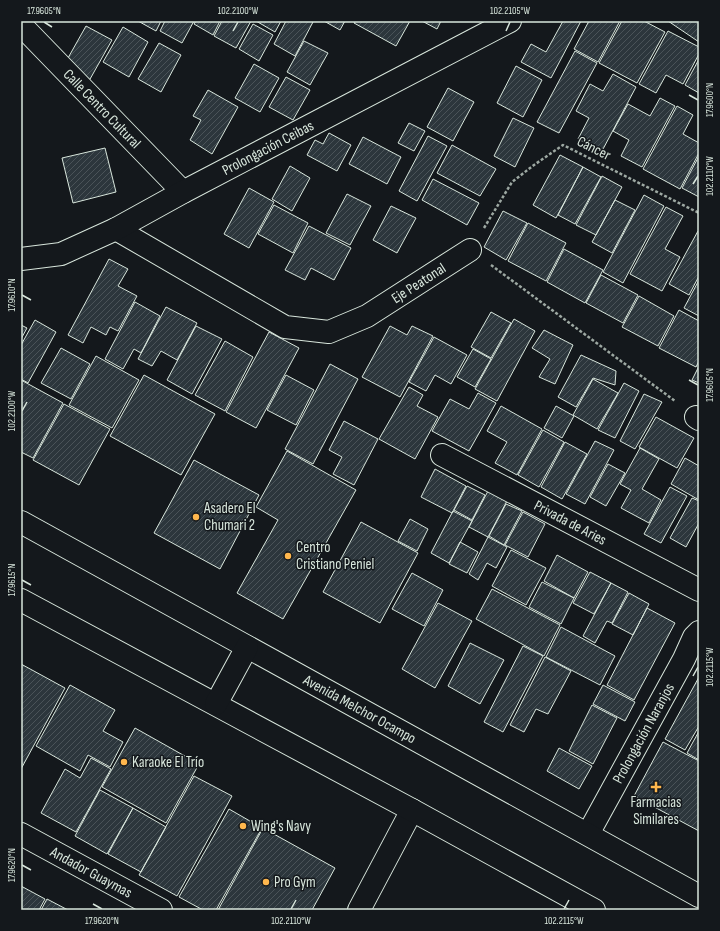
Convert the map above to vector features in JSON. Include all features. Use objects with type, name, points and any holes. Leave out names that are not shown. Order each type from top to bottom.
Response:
[{"type":"street","name":"Prolongación Ceibas","points":[[21,258],[60,254],[116,229],[182,192],[510,21]]},
{"type":"street","name":"Calle Centro Cultural","points":[[21,26],[182,192]]},
{"type":"street","name":"Eje Peatonal","points":[[116,229],[285,327],[329,332],[367,316],[470,250]]},
{"type":"street","name":"Privada de Aries","points":[[442,455],[699,590]]},
{"type":"street","name":"Avenida Melchor Ocampo","points":[[21,522],[699,896]]},
{"type":"street","points":[[21,600],[412,810],[594,910]]},
{"type":"street","name":"Prolongación Naranjos","points":[[588,834],[684,659],[694,637],[699,632]]},
{"type":"street","points":[[216,704],[247,647]]},
{"type":"street","points":[[359,910],[412,810]]},
{"type":"street","name":"Andador Guaymas","points":[[21,834],[162,910]]},
{"type":"path","name":"Cáncer","points":[[470,250],[512,182],[563,145],[699,213]]},
{"type":"path","points":[[470,250],[697,418]]},
{"type":"building","points":[[138,21],[161,21],[156,31]]},
{"type":"building","points":[[165,21],[194,21],[182,43],[160,31]]},
{"type":"building","points":[[196,21],[220,21],[213,35],[194,24]]},
{"type":"building","points":[[222,21],[251,21],[236,48],[214,36]]},
{"type":"building","points":[[256,21],[281,21],[275,32]]},
{"type":"building","points":[[286,21],[313,22],[295,56],[274,44]]},
{"type":"building","points":[[324,21],[345,21],[340,30]]},
{"type":"building","points":[[355,21],[410,21],[396,46],[354,23]]},
{"type":"building","points":[[422,21],[441,21],[437,29]]},
{"type":"building","points":[[563,21],[581,21],[551,78],[521,62],[531,44],[546,52]]},
{"type":"building","points":[[589,21],[620,21],[598,62],[574,49]]},
{"type":"building","points":[[622,21],[644,21],[665,32],[637,83],[599,63]]},
{"type":"building","points":[[668,21],[699,21],[699,42]]},
{"type":"building","points":[[253,24],[273,35],[259,61],[239,49]]},
{"type":"building","points":[[86,26],[112,40],[85,88],[59,74]]},
{"type":"building","points":[[123,27],[148,42],[129,77],[103,62]]},
{"type":"building","points":[[668,31],[699,47],[699,54],[683,84],[666,75],[656,93],[639,84]]},
{"type":"building","points":[[304,41],[328,53],[310,85],[287,72]]},
{"type":"building","points":[[159,43],[181,55],[161,92],[138,79]]},
{"type":"building","points":[[575,51],[597,63],[559,133],[537,122]]},
{"type":"building","points":[[699,59],[699,93],[685,85]]},
{"type":"building","points":[[254,64],[279,78],[260,112],[235,98]]},
{"type":"building","points":[[516,66],[542,80],[523,117],[497,103]]},
{"type":"building","points":[[613,74],[636,87],[602,151],[578,139],[589,118],[576,111],[590,84],[603,91]]},
{"type":"building","points":[[286,77],[310,90],[293,120],[269,107]]},
{"type":"building","points":[[448,88],[474,102],[453,141],[427,127]]},
{"type":"building","points":[[208,90],[238,107],[212,154],[190,140],[201,120],[193,116]]},
{"type":"building","points":[[660,98],[675,106],[642,167],[621,156],[629,140],[613,131],[628,104],[650,116]]},
{"type":"building","points":[[677,106],[693,115],[683,134],[699,143],[699,153],[680,189],[643,169]]},
{"type":"building","points":[[513,118],[534,128],[515,167],[494,156]]},
{"type":"building","points":[[409,123],[425,131],[414,151],[398,143]]},
{"type":"building","points":[[329,133],[351,145],[337,171],[307,155],[315,140],[323,144]]},
{"type":"building","points":[[428,136],[447,146],[417,201],[399,191]]},
{"type":"building","points":[[363,137],[401,157],[387,184],[349,164]]},
{"type":"building","points":[[452,145],[496,169],[480,196],[437,173]]},
{"type":"building","points":[[105,148],[116,192],[73,203],[62,158]]},
{"type":"building","points":[[560,155],[583,167],[556,218],[533,205]]},
{"type":"building","points":[[699,156],[699,197],[682,188]]},
{"type":"building","points":[[290,166],[310,178],[292,211],[272,199]]},
{"type":"building","points":[[583,167],[601,177],[575,224],[558,215]]},
{"type":"building","points":[[602,176],[622,187],[596,235],[576,225]]},
{"type":"building","points":[[433,179],[479,203],[467,225],[422,200]]},
{"type":"building","points":[[249,188],[274,202],[249,248],[224,234]]},
{"type":"building","points":[[347,194],[371,206],[350,245],[326,233]]},
{"type":"building","points":[[644,195],[664,206],[623,283],[603,272]]},
{"type":"building","points":[[615,200],[635,210],[612,253],[592,242]]},
{"type":"building","points":[[274,205],[308,223],[293,253],[258,234]]},
{"type":"building","points":[[391,206],[416,218],[397,253],[373,240]]},
{"type":"building","points":[[666,207],[683,216],[665,249],[680,257],[662,291],[630,274]]},
{"type":"building","points":[[503,211],[527,223],[506,260],[484,247]]},
{"type":"building","points":[[528,223],[566,243],[546,281],[508,261]]},
{"type":"building","points":[[309,226],[351,248],[334,280],[311,268],[305,280],[285,270]]},
{"type":"building","points":[[698,231],[699,276],[689,295],[669,284]]},
{"type":"building","points":[[564,249],[603,270],[585,303],[547,282]]},
{"type":"building","points":[[109,259],[128,269],[118,286],[137,296],[118,331],[110,327],[106,335],[91,327],[83,343],[68,335]]},
{"type":"building","points":[[601,275],[638,295],[623,323],[586,303]]},
{"type":"building","points":[[699,280],[699,316],[684,308]]},
{"type":"building","points":[[639,296],[674,316],[658,346],[622,327]]},
{"type":"building","points":[[135,302],[160,316],[141,353],[134,349],[123,369],[105,359]]},
{"type":"building","points":[[166,307],[197,323],[177,360],[161,351],[152,366],[138,359]]},
{"type":"building","points":[[679,310],[699,321],[699,361],[696,367],[659,348]]},
{"type":"building","points":[[491,312],[511,323],[491,358],[471,347]]},
{"type":"building","points":[[514,319],[535,331],[497,401],[475,389]]},
{"type":"building","points":[[35,320],[56,332],[28,383],[21,379],[21,345]]},
{"type":"building","points":[[21,325],[27,328],[21,339]]},
{"type":"building","points":[[196,326],[222,339],[192,394],[167,380]]},
{"type":"building","points":[[390,326],[407,335],[412,326],[433,336],[400,397],[362,377]]},
{"type":"building","points":[[544,330],[573,345],[555,384],[539,377],[550,359],[532,348]]},
{"type":"building","points":[[269,332],[299,348],[256,428],[226,412]]},
{"type":"building","points":[[434,337],[467,355],[451,384],[435,375],[426,391],[409,382]]},
{"type":"building","points":[[225,341],[253,357],[225,411],[195,395]]},
{"type":"building","points":[[61,348],[90,364],[71,399],[41,383]]},
{"type":"building","points":[[473,349],[491,359],[475,387],[457,377]]},
{"type":"building","points":[[581,355],[616,371],[615,385],[593,378],[576,407],[558,397]]},
{"type":"building","points":[[96,356],[139,380],[112,428],[69,405]]},
{"type":"building","points":[[330,364],[358,379],[313,464],[285,449]]},
{"type":"building","points":[[699,366],[699,383],[692,380]]},
{"type":"building","points":[[144,375],[215,414],[181,475],[110,436]]},
{"type":"building","points":[[286,375],[314,390],[296,425],[267,410]]},
{"type":"building","points":[[593,379],[618,393],[597,429],[573,415]]},
{"type":"building","points":[[21,380],[63,403],[33,458],[21,452]]},
{"type":"building","points":[[624,383],[639,391],[615,438],[598,430]]},
{"type":"building","points":[[409,387],[423,395],[417,406],[438,417],[415,459],[379,439]]},
{"type":"building","points":[[478,393],[496,403],[469,451],[432,431],[450,399],[469,409]]},
{"type":"building","points":[[644,394],[662,402],[635,449],[620,441]]},
{"type":"building","points":[[64,404],[110,429],[79,485],[33,460]]},
{"type":"building","points":[[501,406],[542,429],[517,475],[495,463],[507,442],[487,431]]},
{"type":"building","points":[[556,406],[574,416],[562,438],[544,428]]},
{"type":"building","points":[[656,417],[694,438],[677,468],[639,447]]},
{"type":"building","points":[[344,421],[378,439],[354,485],[333,474],[342,457],[329,450]]},
{"type":"building","points":[[543,430],[564,442],[539,487],[518,475]]},
{"type":"building","points":[[595,441],[614,450],[585,504],[566,494]]},
{"type":"building","points":[[565,442],[587,454],[562,499],[541,487]]},
{"type":"building","points":[[640,448],[659,459],[642,489],[661,500],[649,523],[621,508],[631,490],[620,484]]},
{"type":"building","name":"Centro Cristiano Peniel","points":[[287,451],[356,490],[283,619],[237,593],[278,520],[256,507]]},
{"type":"building","points":[[685,458],[699,466],[699,500],[671,484]]},
{"type":"building","points":[[194,460],[259,495],[220,569],[154,533]]},
{"type":"building","points":[[608,464],[625,473],[606,506],[590,497]]},
{"type":"building","points":[[435,469],[466,486],[452,513],[421,497]]},
{"type":"building","points":[[467,486],[485,495],[472,520],[454,510]]},
{"type":"building","points":[[670,487],[687,496],[661,543],[644,534]]},
{"type":"building","points":[[488,491],[507,501],[488,537],[469,527]]},
{"type":"building","points":[[692,498],[699,501],[699,523],[686,547],[670,538]]},
{"type":"building","points":[[506,504],[522,511],[504,545],[489,536]]},
{"type":"building","points":[[453,511],[472,521],[449,563],[431,553]]},
{"type":"building","points":[[523,512],[545,524],[528,557],[505,545]]},
{"type":"building","points":[[410,519],[428,529],[417,551],[398,541]]},
{"type":"building","points":[[361,522],[418,553],[380,623],[323,592]]},
{"type":"building","points":[[488,537],[507,547],[496,568],[487,563],[478,580],[469,574]]},
{"type":"building","points":[[460,542],[478,552],[467,573],[449,564]]},
{"type":"building","points":[[511,550],[546,568],[526,605],[492,586]]},
{"type":"building","points":[[557,555],[588,572],[574,598],[544,581]]},
{"type":"building","points":[[590,572],[611,583],[594,614],[573,603]]},
{"type":"building","points":[[412,573],[443,590],[424,626],[392,609]]},
{"type":"building","points":[[542,582],[574,598],[561,624],[529,607]]},
{"type":"building","points":[[611,583],[628,592],[612,623],[607,621],[595,643],[583,636]]},
{"type":"building","points":[[492,589],[560,625],[544,656],[476,619]]},
{"type":"building","points":[[629,593],[649,604],[633,635],[612,624]]},
{"type":"building","points":[[438,603],[472,621],[435,688],[402,669]]},
{"type":"building","points":[[647,608],[675,623],[634,700],[607,685]]},
{"type":"building","points":[[561,627],[615,656],[600,685],[546,657]]},
{"type":"building","points":[[470,643],[504,660],[480,704],[448,686]]},
{"type":"building","points":[[523,646],[543,656],[503,732],[484,722]]},
{"type":"building","points":[[545,657],[571,671],[548,714],[536,709],[524,732],[510,725]]},
{"type":"building","points":[[21,664],[65,688],[21,769]]},
{"type":"building","points":[[699,677],[699,726],[685,750],[665,739]]},
{"type":"building","points":[[70,685],[115,710],[103,731],[123,742],[110,767],[88,755],[80,771],[36,746]]},
{"type":"building","points":[[603,685],[635,702],[625,721],[593,704]]},
{"type":"building","points":[[592,705],[617,718],[593,764],[569,751]]},
{"type":"building","points":[[135,728],[199,764],[166,823],[102,787]]},
{"type":"building","points":[[699,731],[699,760],[687,753]]},
{"type":"building","points":[[663,742],[699,761],[699,831],[634,796]]},
{"type":"building","points":[[559,748],[592,766],[579,789],[547,771]]},
{"type":"building","points":[[91,758],[111,769],[76,832],[41,813],[65,769],[80,778]]},
{"type":"building","points":[[194,776],[232,796],[177,896],[139,875]]},
{"type":"building","points":[[100,790],[133,808],[107,854],[75,836]]},
{"type":"building","points":[[133,808],[166,827],[141,872],[108,854]]},
{"type":"building","points":[[229,809],[262,828],[216,910],[203,910],[179,897]]},
{"type":"building","points":[[263,828],[335,868],[312,910],[218,910]]},
{"type":"building","points":[[21,886],[45,899],[39,910],[21,910]]},
{"type":"building","points":[[47,899],[68,910],[41,910]]},
{"type":"place","name":"Asadero El Chumari 2","points":[[196,517]]},
{"type":"place","name":"Centro Cristiano Peniel","points":[[288,556]]},
{"type":"place","name":"Karaoke El Trío","points":[[124,762]]},
{"type":"place","name":"Farmacias Similares","points":[[656,787]]},
{"type":"place","name":"Wing's Navy","points":[[243,826]]},
{"type":"place","name":"Pro Gym","points":[[266,882]]}]
